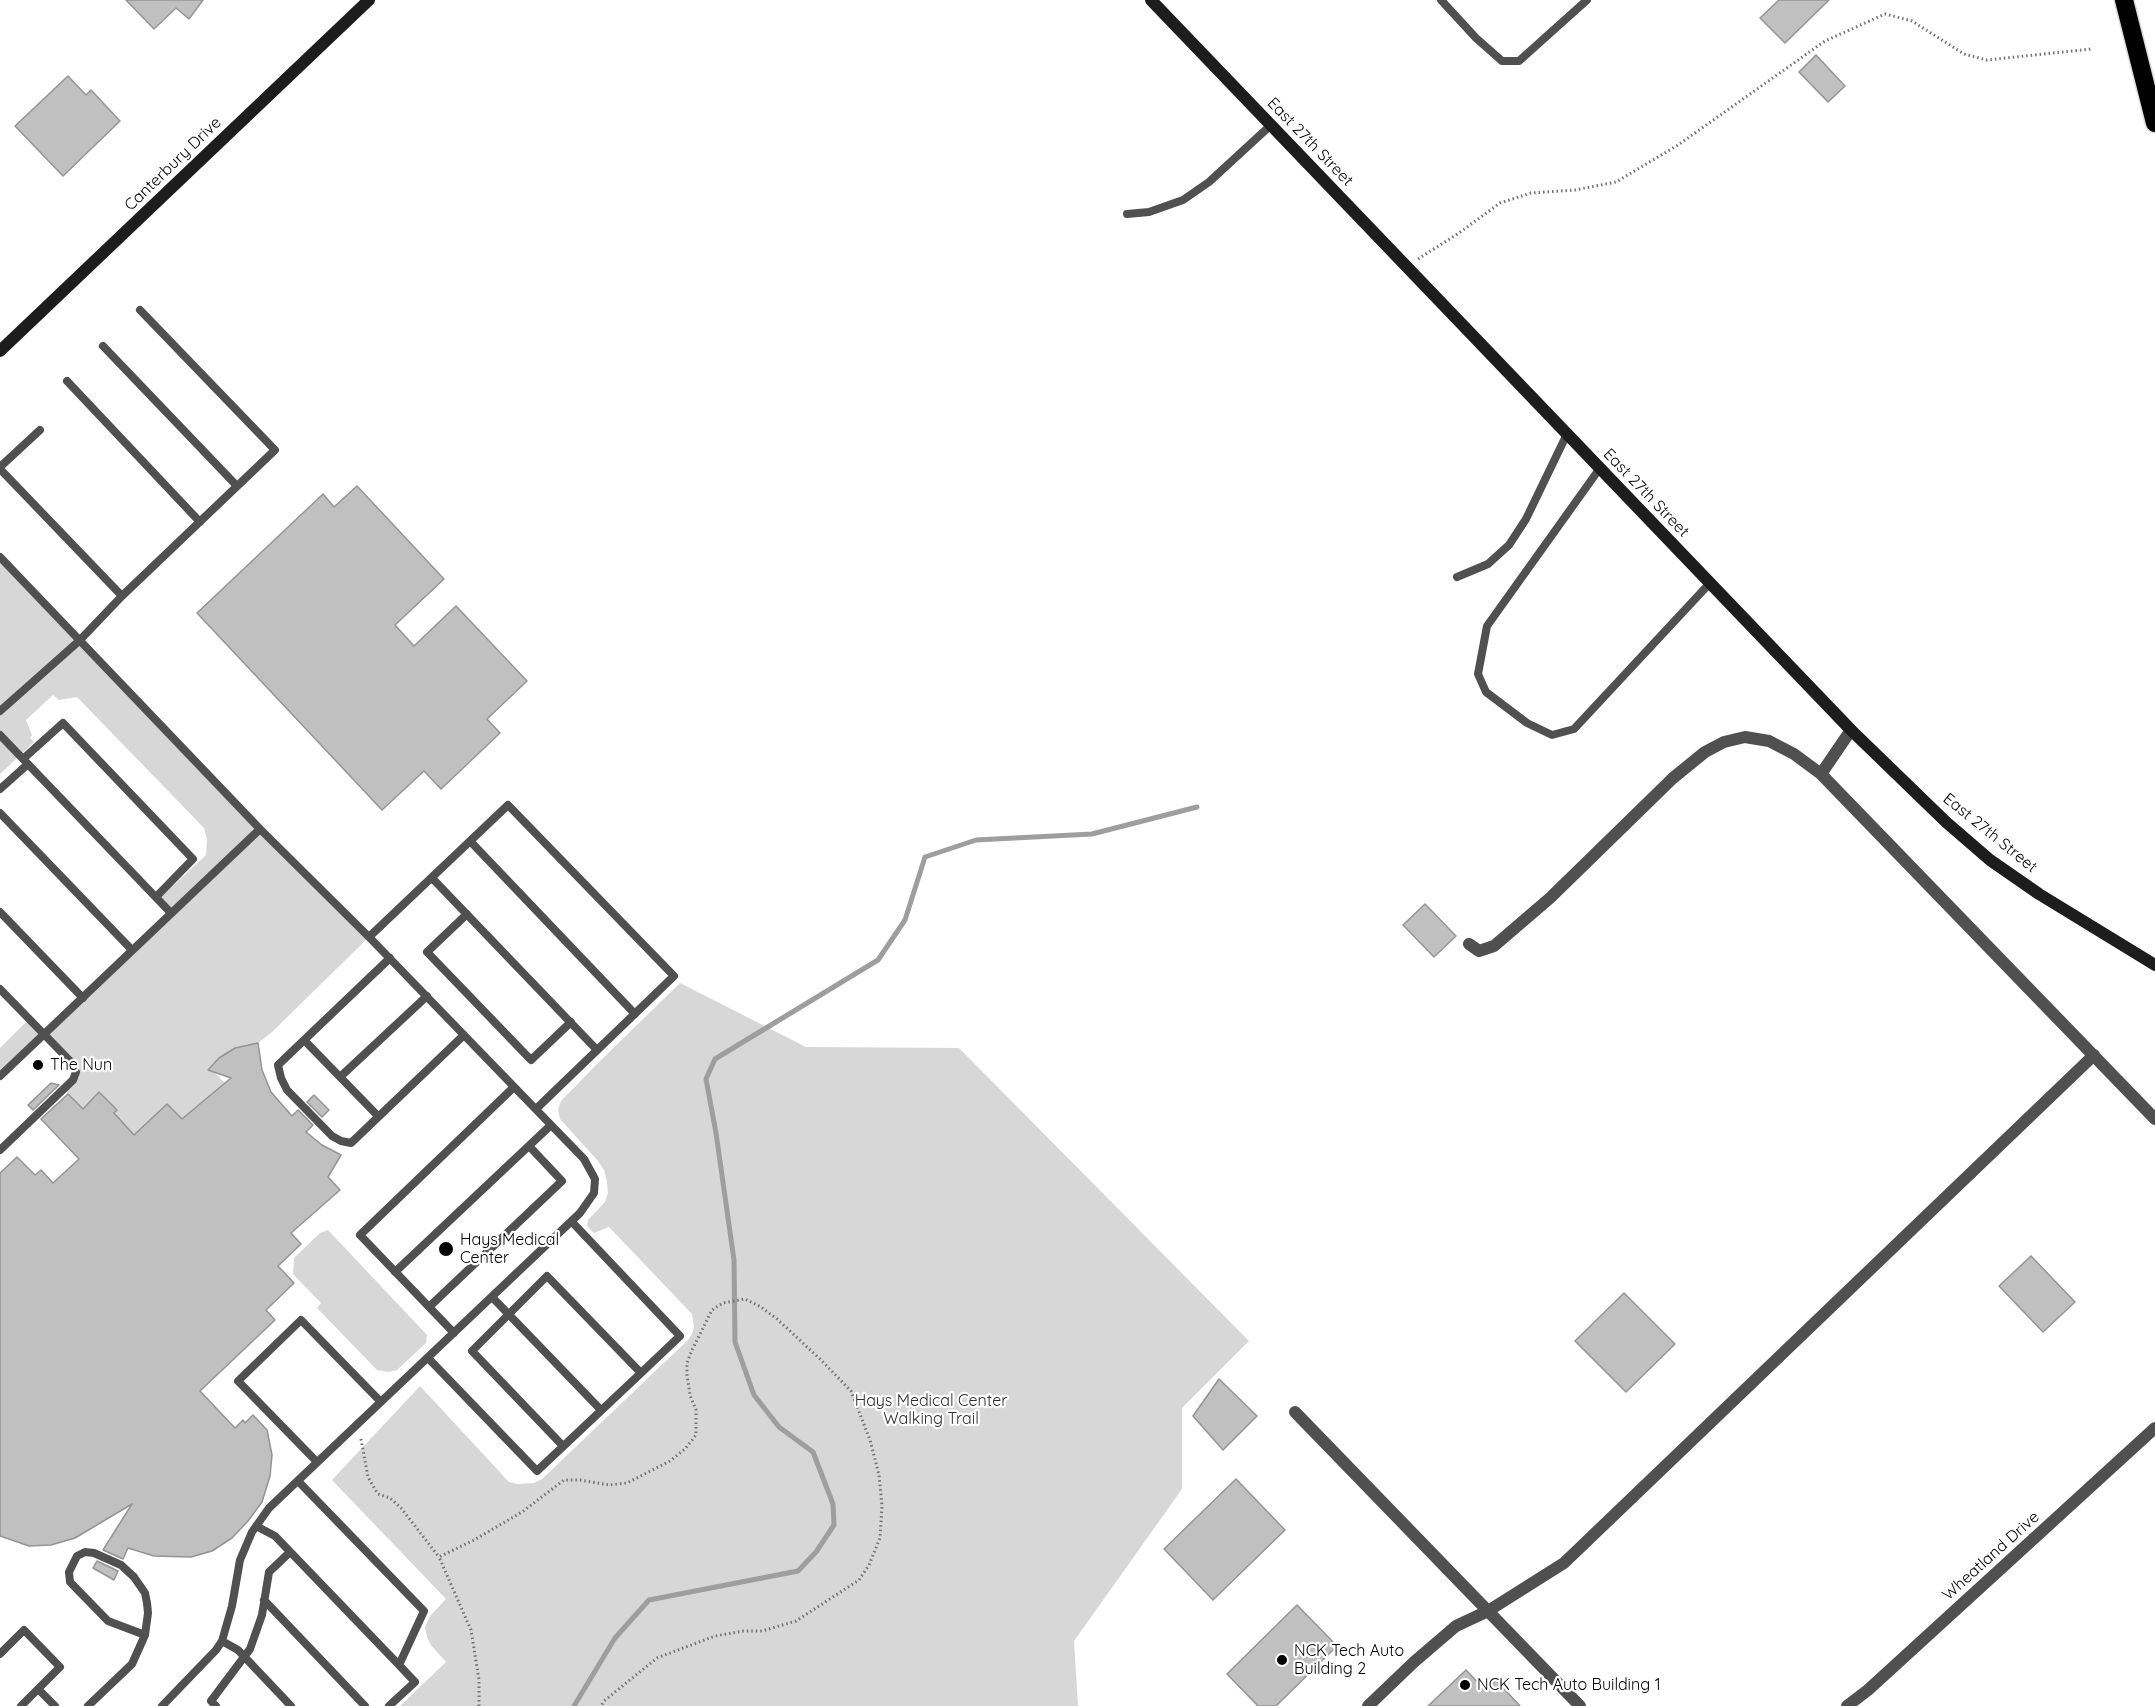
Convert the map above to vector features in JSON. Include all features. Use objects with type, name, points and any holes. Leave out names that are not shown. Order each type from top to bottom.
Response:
[{"type":"highway","points":[[2124,0],[2155,123]]},
{"type":"main road","name":"Canterbury Drive","points":[[0,351],[369,0]]},
{"type":"main road","name":"East 27th Street","points":[[1151,0],[1851,730],[1946,822],[1990,860],[2039,894],[2155,965]]},
{"type":"street","points":[[1821,774],[1851,730]]},
{"type":"street","points":[[1469,944],[1479,951],[1494,946],[1550,898],[1673,778],[1705,752],[1724,742],[1745,737],[1769,741],[1794,754],[1821,774],[2155,1119]]},
{"type":"street","points":[[1368,1706],[1456,1626],[1488,1611],[1564,1563],[2094,1055]]},
{"type":"street","points":[[1295,1412],[1581,1706]]},
{"type":"street","name":"Wheatland Drive","points":[[1847,1706],[1868,1690],[2155,1428]]},
{"type":"lane","points":[[1441,0],[1476,38],[1502,61],[1519,61],[1587,0]]},
{"type":"lane","points":[[1127,214],[1149,212],[1183,200],[1209,182],[1271,125]]},
{"type":"lane","points":[[0,711],[79,641],[122,596],[275,450],[140,310]]},
{"type":"lane","points":[[103,345],[237,486]]},
{"type":"lane","points":[[67,381],[200,522]]},
{"type":"lane","points":[[40,430],[0,468],[122,596]]},
{"type":"lane","points":[[1457,577],[1488,564],[1509,545],[1526,519],[1567,434]]},
{"type":"lane","points":[[1600,468],[1488,626],[1478,674],[1486,692],[1527,723],[1552,735],[1574,729],[1710,583]]},
{"type":"lane","points":[[0,557],[260,829],[390,958],[584,1159],[595,1179],[594,1193],[572,1222],[269,1508],[256,1526],[240,1560],[232,1606],[222,1641],[162,1706]]},
{"type":"lane","points":[[0,789],[63,723],[193,859],[156,897]]},
{"type":"lane","points":[[0,735],[171,913]]},
{"type":"lane","points":[[369,937],[508,805],[674,976],[536,1109]]},
{"type":"lane","points":[[0,813],[132,950]]},
{"type":"lane","points":[[0,1076],[260,829]]},
{"type":"lane","points":[[470,841],[635,1014]]},
{"type":"lane","points":[[432,878],[597,1050]]},
{"type":"lane","points":[[0,912],[82,998]]},
{"type":"lane","points":[[467,914],[427,952],[531,1060],[571,1022]]},
{"type":"lane","points":[[390,958],[278,1065],[287,1090],[332,1136],[351,1143],[464,1035]]},
{"type":"lane","points":[[0,989],[74,1066],[76,1072],[75,1077],[0,1150]]},
{"type":"lane","points":[[340,1077],[427,996]]},
{"type":"lane","points":[[304,1040],[378,1116]]},
{"type":"lane","points":[[454,1333],[360,1235],[514,1087]]},
{"type":"lane","points":[[395,1272],[551,1125]]},
{"type":"lane","points":[[429,1307],[562,1181],[529,1146]]},
{"type":"lane","points":[[428,1358],[537,1471],[641,1373],[680,1336],[572,1222]]},
{"type":"lane","points":[[563,1446],[472,1351],[547,1276],[641,1373]]},
{"type":"lane","points":[[492,1297],[601,1410]]},
{"type":"lane","points":[[317,1462],[238,1381],[302,1320],[381,1402]]},
{"type":"lane","points":[[298,1481],[424,1611],[399,1665]]},
{"type":"lane","points":[[256,1526],[275,1536],[415,1682],[390,1706]]},
{"type":"lane","points":[[88,1706],[132,1664],[145,1635],[148,1613],[145,1593],[121,1564],[86,1552],[77,1556],[69,1572],[70,1582],[108,1621],[145,1635]]},
{"type":"lane","points":[[212,1704],[250,1649],[262,1615],[269,1572],[290,1552]]},
{"type":"lane","points":[[264,1600],[365,1706]]},
{"type":"lane","points":[[0,1654],[24,1630],[60,1667],[21,1706]]},
{"type":"lane","points":[[222,1641],[238,1650],[291,1706]]},
{"type":"lane","points":[[38,1689],[55,1706]]},
{"type":"path","points":[[1406,266],[1459,233],[1500,203],[1531,193],[1575,190],[1616,182],[1678,145],[1825,41],[1885,14],[1912,21],[1964,54],[1987,60],[2091,49]]},
{"type":"path","points":[[439,1557],[522,1512],[564,1480],[609,1485],[627,1483],[670,1461],[685,1449],[696,1435],[696,1410],[690,1395],[687,1363],[712,1310],[723,1303],[745,1299],[762,1307],[777,1319],[850,1391],[870,1440],[879,1475],[882,1506],[880,1538],[869,1565],[859,1580],[796,1621],[762,1632],[744,1631],[715,1636],[657,1658],[604,1701],[601,1706]]},
{"type":"path","points":[[359,1432],[373,1486],[378,1494],[390,1498],[401,1508],[439,1557],[471,1630],[479,1706]]},
{"type":"green space","points":[[0,557],[369,937],[272,1032],[258,1043],[235,1048],[219,1058],[214,1072],[225,1083],[182,1119],[167,1104],[157,1158],[114,1113],[117,1110],[100,1092],[83,1109],[63,1089],[76,1072],[44,1034],[171,914],[158,900],[206,855],[207,840],[204,828],[77,697],[59,700],[53,695],[26,720],[32,735],[30,738],[34,742],[0,774]]},
{"type":"green space","name":"Hays Medical Center Walking Trail","points":[[680,983],[806,1047],[959,1048],[1249,1341],[1182,1408],[1182,1489],[1074,1641],[1078,1706],[400,1706],[446,1662],[431,1645],[425,1627],[430,1616],[446,1599],[332,1480],[420,1386],[509,1482],[534,1483],[542,1479],[688,1340],[694,1327],[692,1314],[609,1227],[594,1233],[587,1226],[588,1220],[605,1202],[608,1193],[604,1170],[560,1119],[558,1110],[561,1101]]},
{"type":"green space","points":[[29,1019],[44,1034],[0,1076],[0,1048]]},
{"type":"green space","points":[[328,1230],[427,1335],[426,1343],[397,1370],[389,1372],[377,1370],[317,1308],[321,1303],[293,1274],[294,1258],[320,1233]]},
{"type":"building","points":[[126,0],[203,0],[189,19],[176,8],[154,29]]},
{"type":"building","points":[[1779,0],[1829,0],[1785,43],[1760,18]]},
{"type":"building","points":[[1816,55],[1845,86],[1828,102],[1799,72]]},
{"type":"building","points":[[68,76],[86,95],[91,90],[120,121],[63,176],[15,126]]},
{"type":"building","points":[[357,486],[444,579],[395,625],[414,646],[456,606],[527,681],[487,719],[500,733],[441,789],[424,771],[382,810],[197,613],[323,494],[334,507]]},
{"type":"building","points":[[1425,904],[1456,936],[1434,957],[1403,925]]},
{"type":"building","points":[[258,1043],[262,1070],[271,1092],[292,1116],[298,1110],[313,1125],[306,1132],[322,1145],[341,1155],[328,1177],[340,1190],[291,1233],[301,1244],[278,1266],[294,1283],[266,1310],[275,1320],[200,1391],[235,1428],[243,1420],[245,1423],[253,1415],[267,1430],[272,1455],[270,1476],[262,1502],[232,1538],[212,1551],[191,1557],[154,1556],[128,1548],[123,1559],[103,1550],[132,1504],[75,1538],[51,1545],[29,1546],[0,1536],[0,1173],[17,1157],[35,1175],[41,1170],[53,1183],[79,1159],[41,1119],[68,1094],[83,1109],[99,1092],[117,1110],[114,1113],[134,1135],[167,1104],[182,1119],[231,1078],[208,1070],[219,1058],[235,1048]]},
{"type":"building","points":[[51,1083],[59,1085],[33,1110],[28,1105]]},
{"type":"building","points":[[314,1095],[329,1110],[322,1117],[307,1102]]},
{"type":"building","points":[[2031,1256],[2075,1302],[2043,1332],[1999,1286]]},
{"type":"building","points":[[1624,1293],[1675,1344],[1626,1392],[1575,1341]]},
{"type":"building","points":[[1219,1379],[1257,1416],[1223,1450],[1193,1416]]},
{"type":"building","points":[[1236,1479],[1285,1530],[1213,1600],[1164,1549]]},
{"type":"building","points":[[97,1561],[118,1571],[114,1580],[93,1568]]},
{"type":"building","name":"NCK Tech Auto Building 2","points":[[1297,1605],[1337,1646],[1276,1706],[1258,1706],[1227,1674]]},
{"type":"building","name":"NCK Tech Auto Building 1","points":[[1466,1670],[1485,1690],[1496,1680],[1520,1706],[1428,1706]]},
{"type":"waterway","points":[[574,1706],[615,1638],[649,1600],[798,1571],[816,1552],[834,1525],[833,1504],[813,1452],[779,1427],[754,1395],[735,1342],[734,1260],[706,1079],[715,1059],[878,960],[905,920],[925,857],[976,840],[1092,834],[1197,807]]},
{"type":"place","name":"The Nun","points":[[38,1065]]},
{"type":"place","name":"Hays Medical Center","points":[[446,1249]]},
{"type":"place","name":"NCK Tech Auto Building 2","points":[[1282,1660]]},
{"type":"place","name":"NCK Tech Auto Building 1","points":[[1465,1685]]}]
